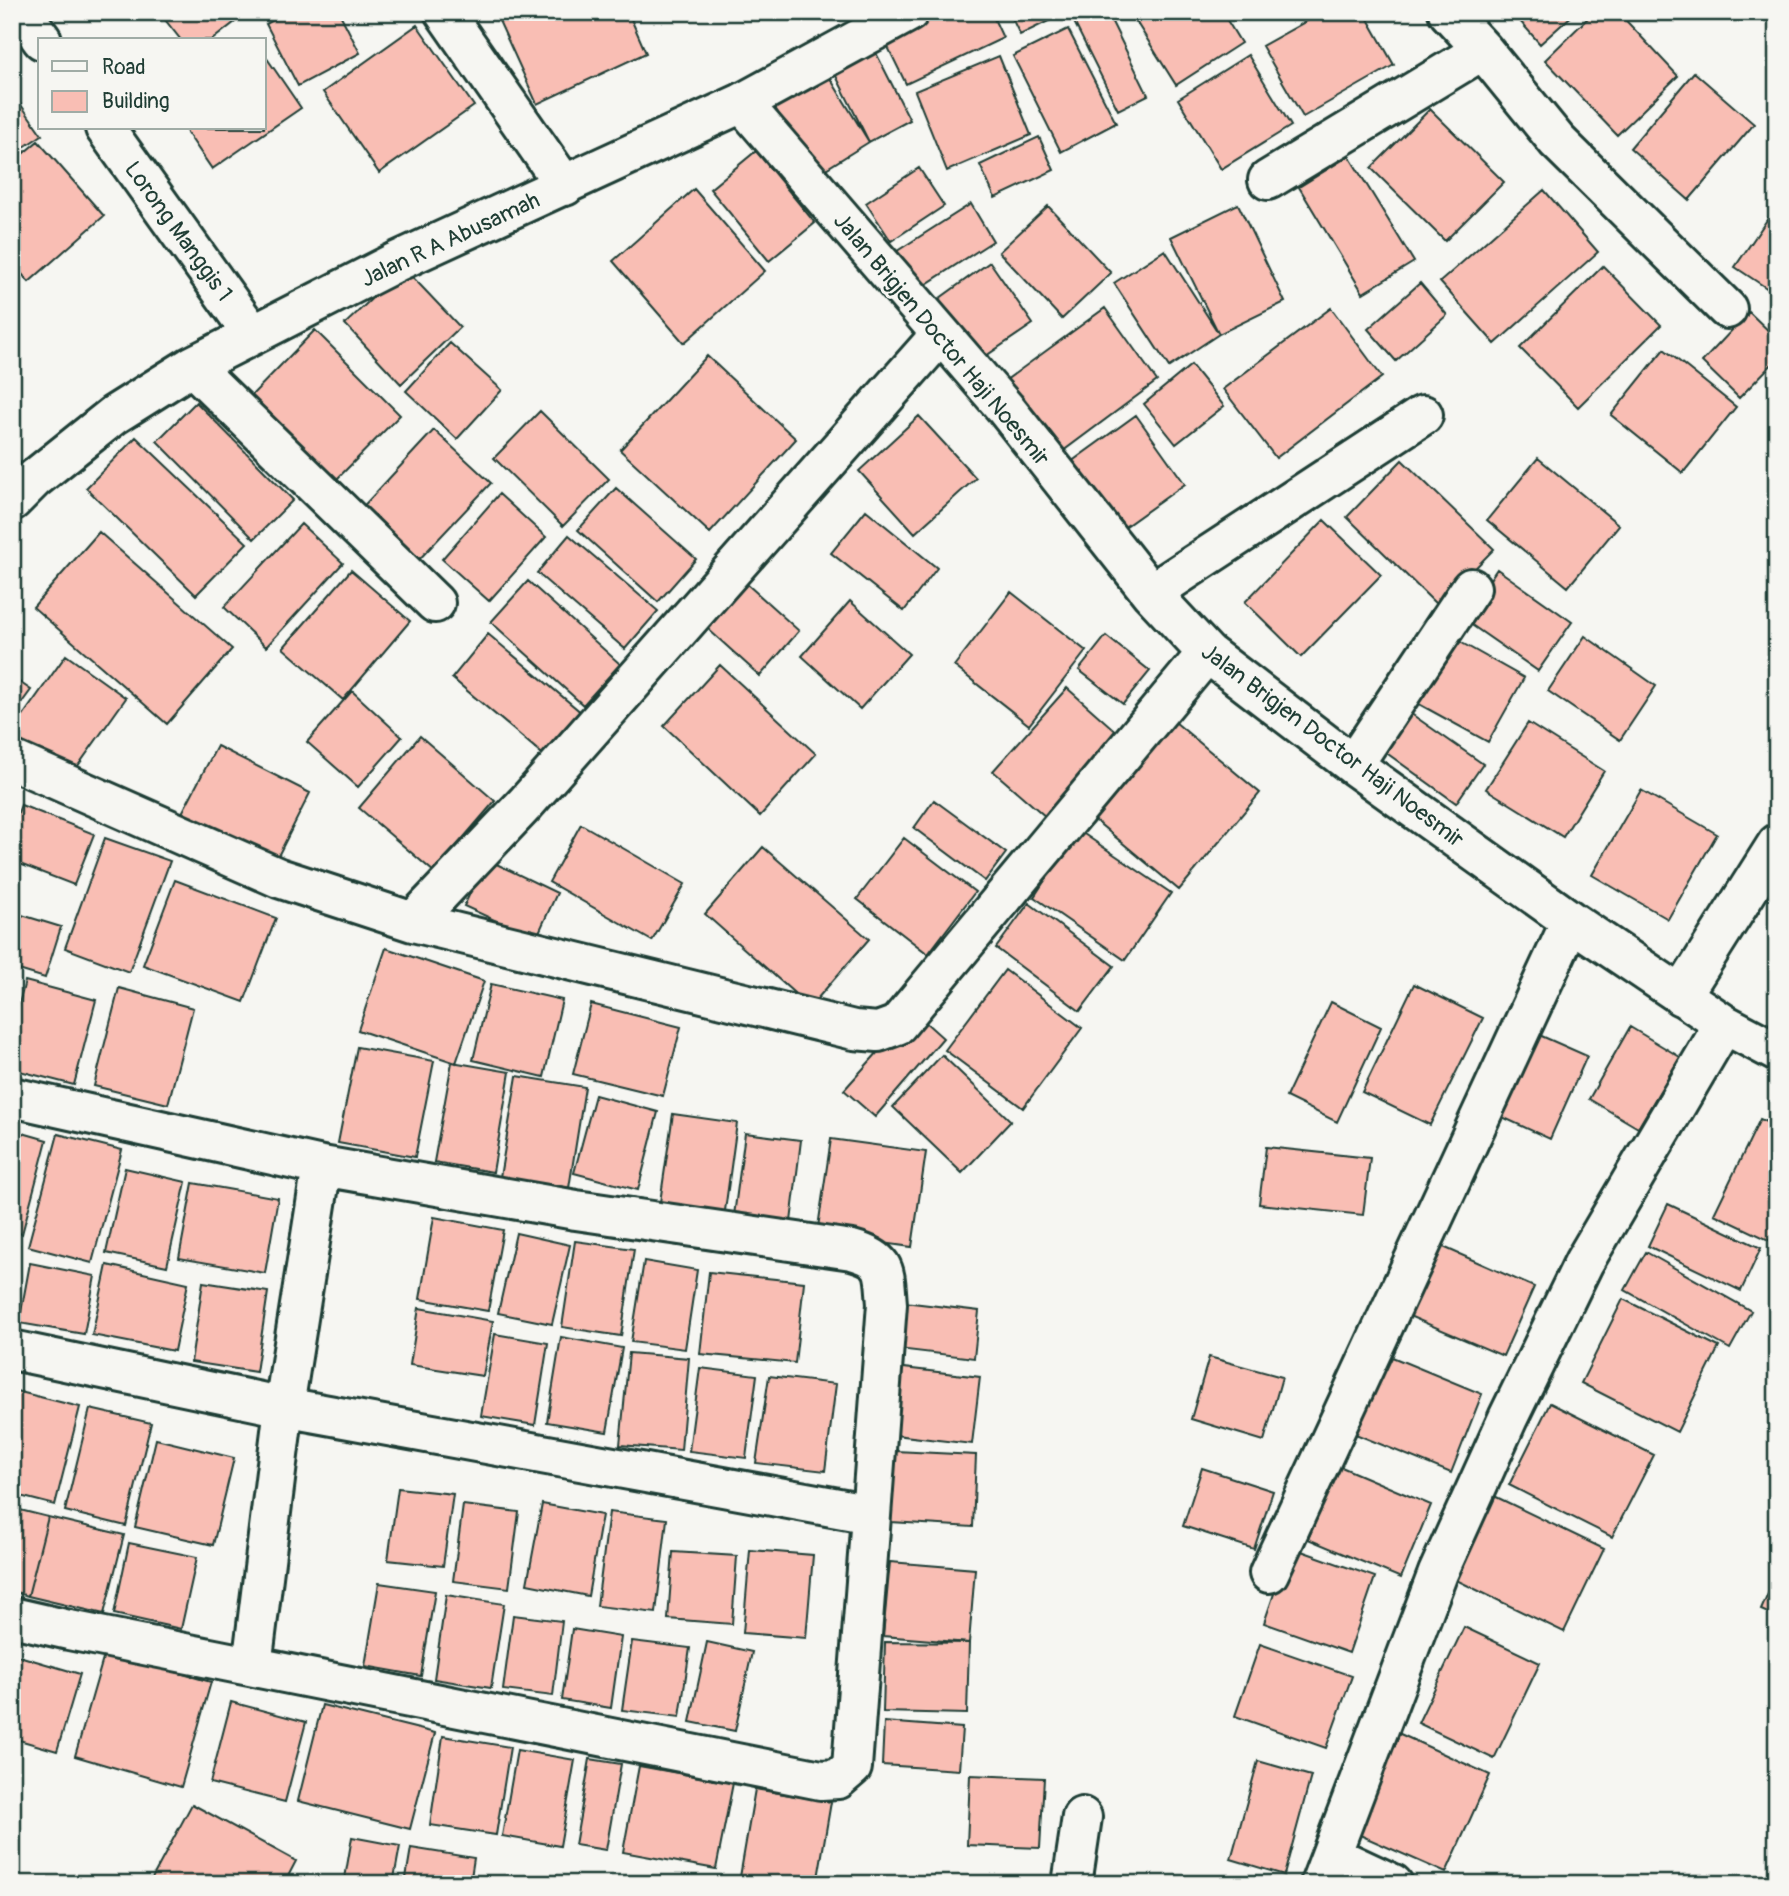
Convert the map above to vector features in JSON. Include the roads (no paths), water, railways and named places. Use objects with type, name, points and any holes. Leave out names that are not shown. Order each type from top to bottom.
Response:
[{"type":"street","points":[[22,12],[41,38]]},
{"type":"street","points":[[444,12],[565,186]]},
{"type":"street","name":"Jalan R A Abusamah","points":[[12,500],[114,415],[192,366],[396,261],[742,103],[909,12]]},
{"type":"street","points":[[1448,12],[1557,141],[1727,309]]},
{"type":"street","points":[[1268,180],[1482,50]]},
{"type":"street","name":"Jalan Brigjen Doctor Haji Noesmir","points":[[742,103],[1005,408],[1151,593],[1207,653],[1353,765],[1571,921],[1724,1024],[1777,1052]]},
{"type":"street","name":"Lorong Manggis 1","points":[[106,130],[253,335]]},
{"type":"street","points":[[413,922],[526,803],[940,335]]},
{"type":"street","points":[[192,366],[435,603]]},
{"type":"street","points":[[1151,593],[1423,415]]},
{"type":"street","points":[[1353,765],[1471,588]]},
{"type":"street","points":[[12,760],[279,878],[413,922],[854,1030],[878,1032],[897,1025],[1207,653]]},
{"type":"street","points":[[1681,996],[1777,844]]},
{"type":"street","points":[[1269,1573],[1571,921]]},
{"type":"street","points":[[1393,1884],[1325,1870],[1438,1573],[1508,1418],[1584,1262],[1724,1024]]},
{"type":"street","points":[[12,1097],[322,1166],[576,1210],[852,1250],[872,1256],[884,1270],[887,1304],[852,1768],[838,1779],[821,1780],[12,1617]]},
{"type":"street","points":[[252,1666],[284,1407],[322,1166]]},
{"type":"street","points":[[12,1350],[284,1407],[871,1514]]},
{"type":"street","points":[[1072,1884],[1082,1817]]}]
